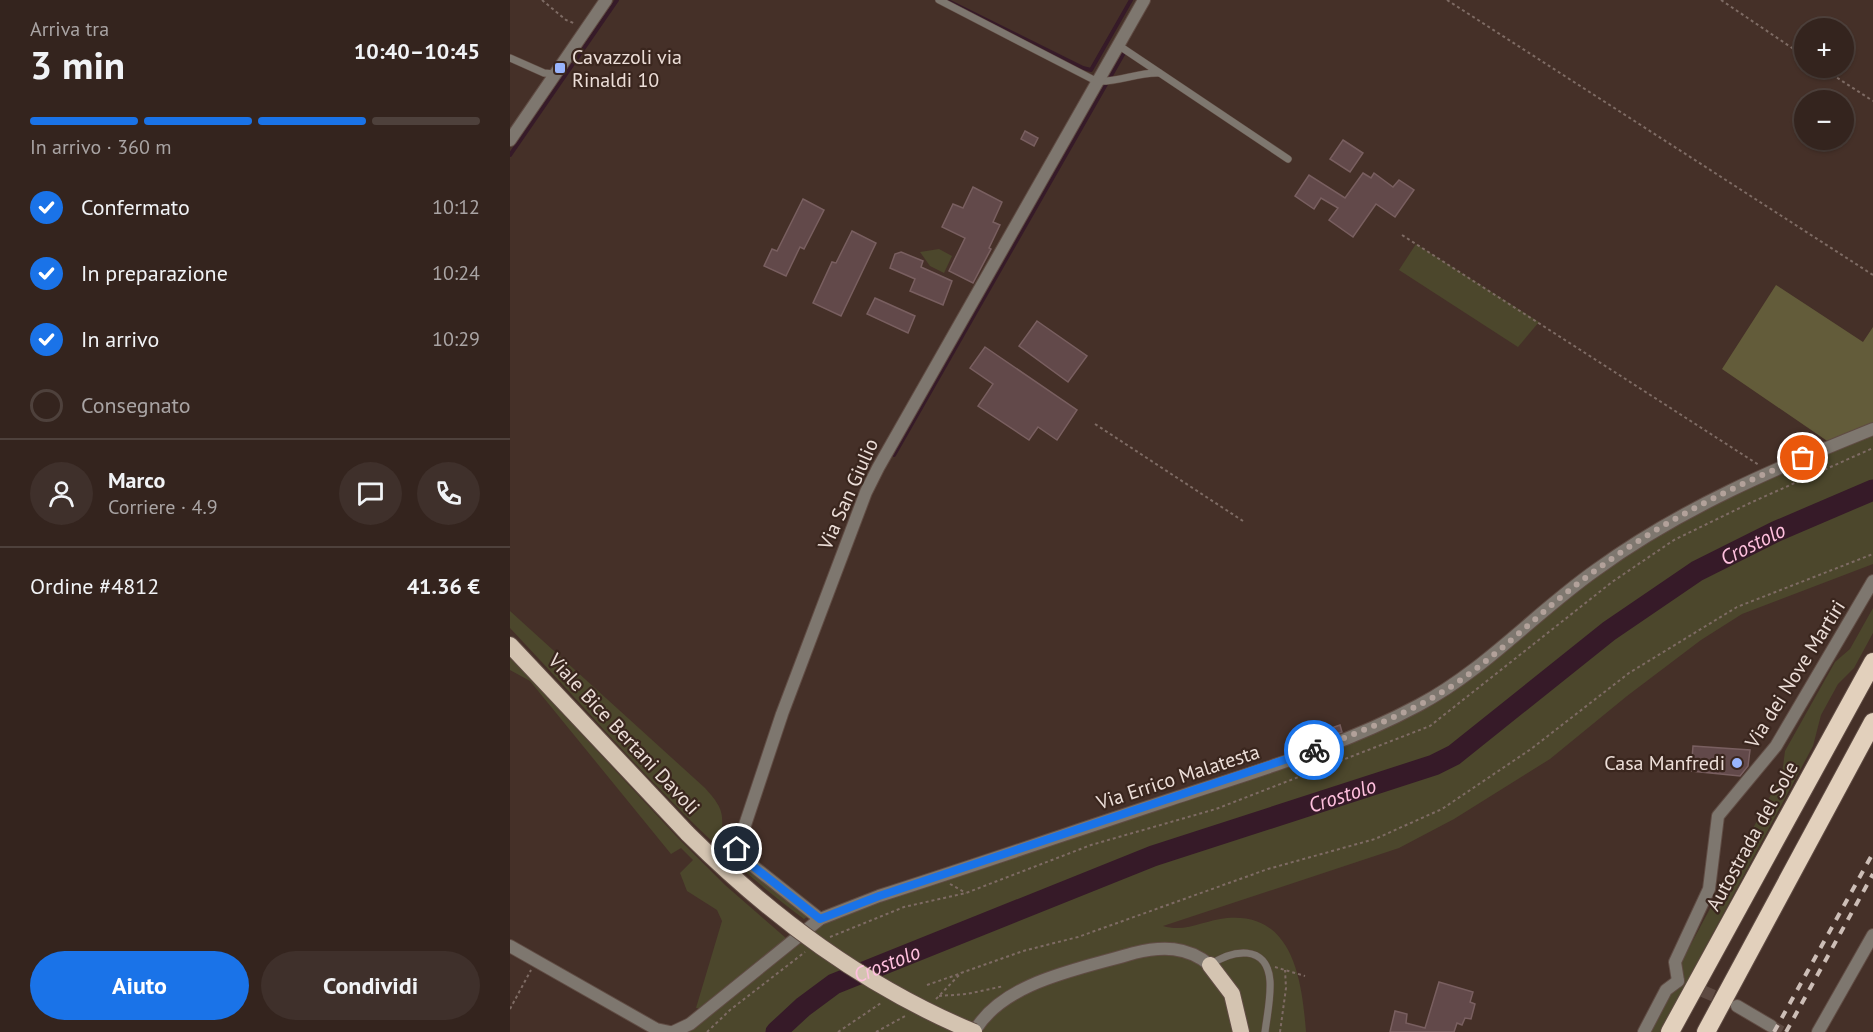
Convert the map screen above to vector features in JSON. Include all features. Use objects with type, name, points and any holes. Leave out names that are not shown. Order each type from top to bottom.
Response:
[{"type":"highway","name":"Viale Bice Bertani Davoli","points":[[510,645],[688,834],[755,897],[835,959],[909,1002],[974,1032]]},
{"type":"highway","name":"Autostrada del Sole","points":[[1670,1032],[1873,662]]},
{"type":"highway","points":[[1706,1032],[1873,722]]},
{"type":"highway","points":[[1210,965],[1232,994],[1240,1024],[1234,1032]]},
{"type":"street","points":[[510,140],[606,0]]},
{"type":"street","name":"Via San Giulio","points":[[820,919],[744,859],[737,849],[782,714],[866,492],[1096,81],[1144,0]]},
{"type":"street","name":"Via Errico Malatesta","points":[[510,946],[656,1029],[671,1032],[690,1024],[820,919],[879,896],[1286,762],[1418,706],[1458,682],[1594,571],[1681,514],[1769,472],[1873,429]]},
{"type":"street","name":"Via dei Nove Martiri","points":[[1644,1032],[1666,990],[1682,982],[1675,962],[1709,889],[1718,816],[1776,747],[1873,581]]},
{"type":"street","points":[[1818,1032],[1873,935]]},
{"type":"street","points":[[974,1032],[988,1012],[1020,990],[1152,949],[1185,951],[1210,965]]},
{"type":"street","points":[[1737,1006],[1770,1026]]},
{"type":"lane","points":[[939,0],[1096,81],[1111,81],[1146,72],[1159,72]]},
{"type":"lane","points":[[1118,45],[1288,159]]},
{"type":"lane","points":[[510,58],[544,73],[555,74]]},
{"type":"lane","points":[[1210,965],[1228,954],[1242,952],[1254,955],[1262,962],[1270,981],[1265,1032]]},
{"type":"path","points":[[542,0],[566,20],[587,28]]},
{"type":"path","points":[[1447,0],[1873,275]]},
{"type":"path","points":[[1721,0],[1794,49]]},
{"type":"path","points":[[1837,78],[1873,101]]},
{"type":"path","points":[[1402,235],[1769,472]]},
{"type":"path","points":[[1095,424],[1243,521]]},
{"type":"path","points":[[927,985],[1023,951],[1078,937],[1268,868],[1375,839],[1432,813],[1531,749],[1629,673],[1737,607],[1873,555]]},
{"type":"path","points":[[825,941],[903,907],[966,894]]},
{"type":"path","points":[[707,1032],[730,1010],[808,951]]},
{"type":"path","points":[[510,1009],[536,961]]},
{"type":"path","points":[[1280,1032],[1286,988],[1285,970],[1305,976]]},
{"type":"path","points":[[928,1003],[939,996],[962,973]]},
{"type":"path","points":[[939,996],[967,994],[1007,985],[1020,990]]},
{"type":"path","points":[[838,1032],[881,1003]]},
{"type":"path","points":[[876,1032],[911,1013]]},
{"type":"shaded area","points":[[1416,244],[1539,322],[1518,347],[1399,270]]},
{"type":"shaded area","points":[[939,249],[952,256],[944,273],[930,266],[920,252]]},
{"type":"shaded area","points":[[1776,285],[1863,342],[1873,327],[1873,432],[1836,447],[1722,369]]},
{"type":"shaded area","points":[[1873,432],[1873,564],[1742,614],[1701,640],[1627,696],[1550,759],[1454,819],[1399,848],[1163,926],[1187,927],[1227,918],[1249,919],[1267,926],[1280,938],[1297,972],[1306,1032],[685,1032],[818,923],[1421,707],[1559,601],[1680,517]]},
{"type":"shaded area","points":[[1873,608],[1873,633],[1854,668],[1838,684],[1821,715],[1813,746],[1660,1032],[1644,1032],[1782,774],[1785,751],[1835,662],[1850,649]]},
{"type":"shaded area","points":[[510,611],[705,788],[721,811],[721,839],[739,859],[807,917],[804,919],[763,887],[687,817],[651,780],[510,628]]},
{"type":"shaded area","points":[[510,657],[678,838],[725,885],[787,939],[704,1009],[696,1008],[722,921],[717,910],[687,891],[680,873],[693,860],[681,848],[671,854],[530,681],[510,670]]},
{"type":"building","points":[[1025,131],[1038,138],[1034,146],[1021,139]]},
{"type":"building","points":[[1343,140],[1363,153],[1350,172],[1330,159]]},
{"type":"building","points":[[1363,173],[1371,178],[1374,173],[1393,187],[1399,180],[1414,190],[1395,217],[1376,204],[1353,237],[1329,220],[1338,208],[1321,198],[1314,209],[1295,196],[1309,175],[1345,198]]},
{"type":"building","points":[[973,187],[1002,202],[993,222],[1000,225],[989,248],[991,249],[973,283],[949,271],[965,238],[942,227],[953,204],[963,208]]},
{"type":"building","points":[[803,199],[824,210],[804,249],[800,247],[786,276],[764,266],[772,249],[777,251]]},
{"type":"building","points":[[852,231],[876,243],[841,316],[813,303],[832,262],[836,263]]},
{"type":"building","points":[[901,252],[923,261],[921,267],[952,281],[943,305],[910,291],[915,279],[890,268],[895,254]]},
{"type":"building","points":[[875,298],[915,316],[908,333],[867,314]]},
{"type":"building","points":[[1037,321],[1087,356],[1068,382],[1019,346]]},
{"type":"building","points":[[985,347],[1077,410],[1057,440],[1038,427],[1029,440],[978,406],[993,384],[970,368]]},
{"type":"building","points":[[1340,725],[1342,732],[1329,737],[1326,730]]},
{"type":"building","points":[[1693,746],[1750,750],[1748,766],[1740,776],[1691,771]]},
{"type":"building","points":[[1439,982],[1473,992],[1470,1002],[1475,1004],[1471,1019],[1465,1018],[1462,1025],[1457,1023],[1454,1032],[1390,1032],[1395,1011],[1407,1014],[1406,1023],[1425,1028]]},
{"type":"waterway","points":[[510,155],[617,0]]},
{"type":"waterway","points":[[946,0],[1091,70],[1131,0]]},
{"type":"waterway","points":[[894,455],[1125,51]]},
{"type":"waterway","name":"Crostolo","points":[[776,1032],[803,1007],[834,984],[1153,856],[1434,765],[1454,755],[1609,631],[1697,571],[1777,531],[1873,490]]},
{"type":"tunnel","points":[[1686,984],[1728,1002]]},
{"type":"tunnel","points":[[1771,1026],[1782,1032]]},
{"type":"railway","points":[[1774,1032],[1873,853]]},
{"type":"railway","points":[[1786,1032],[1873,874]]},
{"type":"way so far","points":[[1314,750],[1418,706],[1458,682],[1531,625],[1594,571],[1642,538],[1681,514],[1803,458]]},
{"type":"place","name":"Cavazzoli via Rinaldi 10","points":[[560,68]]},
{"type":"place","name":"Casa Manfredi","points":[[1737,763]]},
{"type":"route","points":[[737,849],[744,859],[820,919],[879,896],[1286,762],[1314,750]]}]
